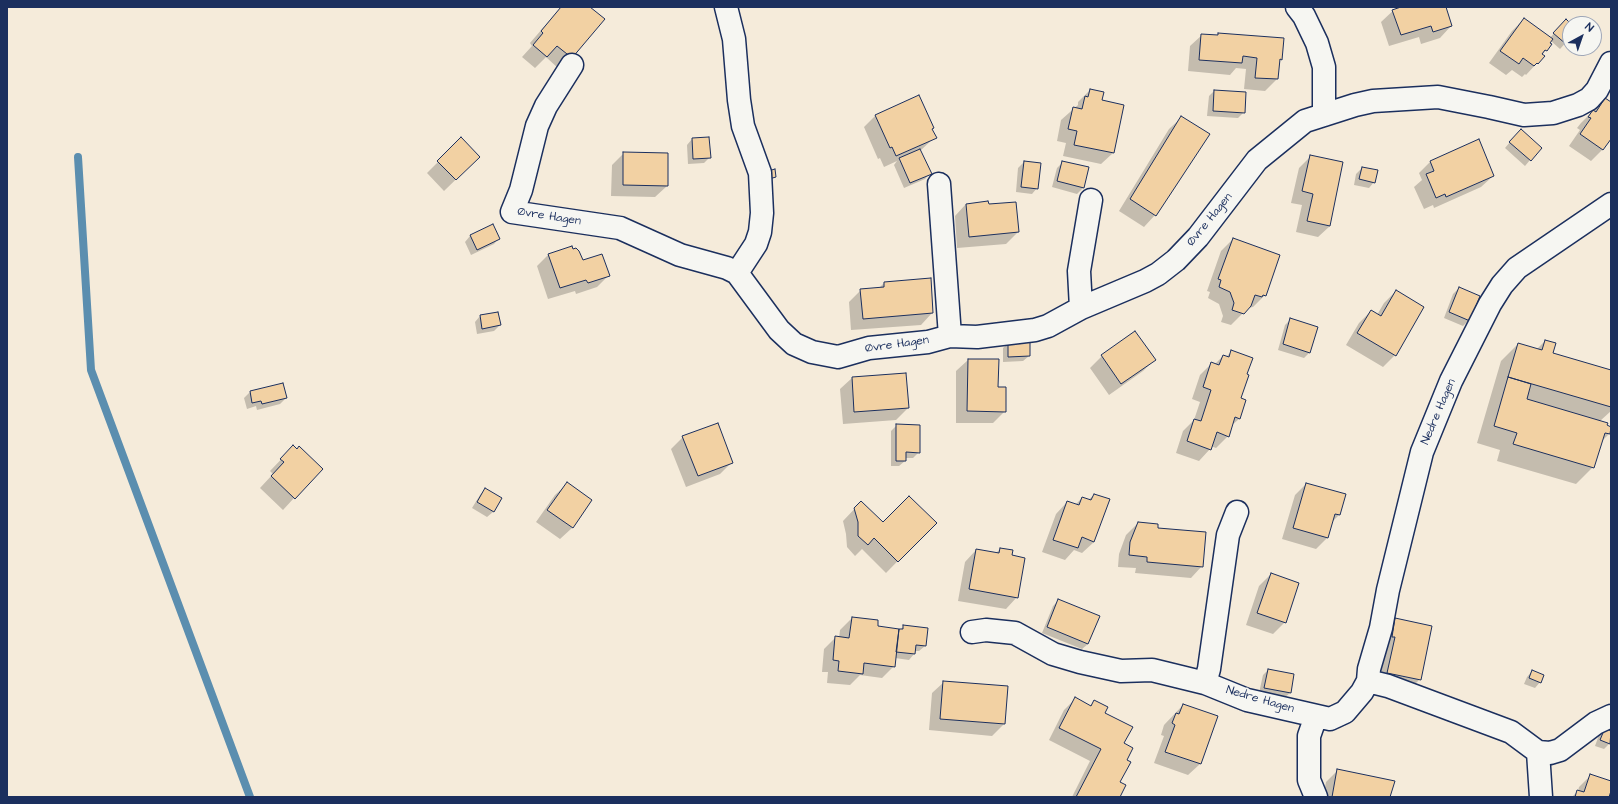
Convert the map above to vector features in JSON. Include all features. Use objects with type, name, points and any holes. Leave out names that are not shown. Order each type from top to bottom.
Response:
[{"type":"street","points":[[726,7],[734,39],[739,100],[743,126],[760,173],[762,207],[760,232],[756,244],[737,273]]},
{"type":"street","points":[[1297,7],[1304,16],[1317,43],[1324,67],[1324,115]]},
{"type":"street","name":"Øvre Hagen","points":[[572,65],[546,106],[537,126],[520,190],[512,212],[620,228],[680,255],[715,264],[737,273],[778,330],[794,344],[812,352],[838,357],[869,348],[928,342],[950,336],[977,336],[1035,330],[1048,326],[1081,308],[1158,274],[1176,260],[1198,237],[1256,160],[1305,121],[1373,102],[1438,97],[1524,115],[1553,113],[1578,105],[1589,99],[1597,90],[1611,63]]},
{"type":"street","points":[[939,184],[950,336]]},
{"type":"street","points":[[1081,308],[1079,271],[1091,200]]},
{"type":"street","name":"Nedre Hagen","points":[[972,632],[986,630],[1014,633],[1053,654],[1080,662],[1121,671],[1152,670],[1204,683],[1247,700],[1316,716],[1330,719],[1345,712],[1362,692],[1368,681],[1369,670],[1381,628],[1388,590],[1422,452],[1451,381],[1490,304],[1502,285],[1517,268],[1611,204]]},
{"type":"street","points":[[1204,683],[1209,669],[1228,535],[1237,512]]},
{"type":"street","points":[[1368,681],[1388,686],[1511,732],[1538,752],[1550,753],[1560,750],[1596,723],[1611,716]]},
{"type":"street","points":[[1312,794],[1309,780],[1309,736],[1316,716]]},
{"type":"street","points":[[1538,752],[1541,797]]},
{"type":"building","points":[[561,7],[590,7],[605,19],[572,58],[557,46],[547,57],[533,45],[543,33],[541,31]]},
{"type":"building","points":[[1401,7],[1446,7],[1452,26],[1433,32],[1431,26],[1401,35],[1392,10]]},
{"type":"building","points":[[1524,18],[1553,39],[1550,43],[1552,44],[1547,51],[1545,50],[1542,54],[1545,56],[1538,64],[1537,63],[1534,66],[1523,58],[1519,64],[1500,51]]},
{"type":"building","points":[[1562,23],[1562,41],[1553,33]]},
{"type":"building","points":[[1218,33],[1284,38],[1282,60],[1280,59],[1278,79],[1255,78],[1257,58],[1243,56],[1242,63],[1199,60],[1201,34],[1218,35]]},
{"type":"building","points":[[1090,89],[1104,92],[1102,100],[1124,105],[1114,153],[1074,145],[1077,131],[1068,129],[1073,107],[1082,109],[1085,96],[1088,97]]},
{"type":"building","points":[[1214,90],[1246,92],[1245,113],[1213,111]]},
{"type":"building","points":[[919,95],[937,138],[896,156],[892,147],[890,148],[875,115]]},
{"type":"building","points":[[1605,98],[1611,102],[1611,139],[1603,150],[1580,134],[1591,118],[1588,117],[1593,110],[1596,112]]},
{"type":"building","points":[[1181,116],[1210,134],[1156,216],[1130,199]]},
{"type":"building","points":[[1521,129],[1542,148],[1531,161],[1509,142]]},
{"type":"building","points":[[461,137],[480,157],[456,180],[437,161]]},
{"type":"building","points":[[709,137],[711,158],[693,159],[692,138]]},
{"type":"building","points":[[1479,139],[1494,176],[1446,197],[1445,194],[1436,198],[1426,174],[1434,171],[1430,161]]},
{"type":"building","points":[[920,149],[932,174],[910,183],[899,158]]},
{"type":"building","points":[[623,152],[668,153],[668,186],[623,185]]},
{"type":"building","points":[[1310,155],[1343,162],[1330,226],[1307,221],[1313,194],[1302,191]]},
{"type":"building","points":[[1024,161],[1041,163],[1038,189],[1021,187]]},
{"type":"building","points":[[1062,161],[1089,167],[1084,188],[1057,181]]},
{"type":"building","points":[[1362,167],[1378,170],[1375,183],[1359,179]]},
{"type":"building","points":[[775,169],[776,177],[769,179],[768,171]]},
{"type":"building","points":[[988,201],[989,204],[1016,202],[1019,232],[969,237],[966,204]]},
{"type":"building","points":[[493,224],[500,239],[477,250],[470,235]]},
{"type":"building","points":[[1233,238],[1280,255],[1266,296],[1263,295],[1262,297],[1255,295],[1251,306],[1244,314],[1232,310],[1234,303],[1230,292],[1219,287],[1221,280],[1218,279]]},
{"type":"building","points":[[572,246],[573,249],[576,248],[579,251],[583,260],[602,254],[610,276],[588,283],[586,280],[560,288],[548,254]]},
{"type":"building","points":[[931,278],[933,313],[863,319],[860,289],[884,287],[884,282]]},
{"type":"building","points":[[1459,287],[1480,296],[1470,321],[1449,312]]},
{"type":"building","points":[[1396,290],[1424,307],[1396,356],[1357,333],[1371,310],[1381,316]]},
{"type":"building","points":[[498,312],[501,325],[482,329],[480,315]]},
{"type":"building","points":[[1290,318],[1318,327],[1310,353],[1283,344]]},
{"type":"building","points":[[1135,331],[1156,360],[1121,384],[1101,355]]},
{"type":"building","points":[[1545,340],[1556,343],[1553,353],[1611,370],[1611,407],[1508,377],[1518,343],[1542,350]]},
{"type":"building","points":[[1030,341],[1030,356],[1008,357],[1008,342]]},
{"type":"building","points":[[1231,350],[1253,358],[1241,398],[1246,400],[1240,419],[1235,417],[1229,437],[1217,432],[1211,450],[1187,441],[1194,419],[1201,421],[1211,390],[1203,387],[1211,362],[1219,365],[1223,355],[1229,357]]},
{"type":"building","points":[[968,359],[999,359],[998,387],[1006,387],[1006,412],[967,411]]},
{"type":"building","points":[[906,373],[909,408],[854,412],[852,377]]},
{"type":"building","points":[[1508,377],[1531,384],[1527,399],[1608,423],[1607,425],[1611,427],[1610,434],[1605,433],[1594,468],[1513,444],[1517,433],[1494,426]]},
{"type":"building","points":[[283,383],[287,398],[262,404],[261,401],[252,403],[250,391]]},
{"type":"building","points":[[718,423],[733,463],[698,476],[682,436]]},
{"type":"building","points":[[896,424],[920,425],[920,453],[906,452],[906,461],[896,461]]},
{"type":"building","points":[[293,445],[297,449],[299,446],[323,469],[295,499],[271,476],[284,462],[280,459]]},
{"type":"building","points":[[567,482],[592,500],[573,528],[547,510]]},
{"type":"building","points":[[1306,483],[1346,494],[1340,515],[1335,514],[1328,538],[1293,528]]},
{"type":"building","points":[[485,488],[502,498],[494,512],[477,502]]},
{"type":"building","points":[[1094,494],[1110,499],[1094,542],[1082,537],[1078,548],[1053,540],[1067,501],[1079,505],[1082,497],[1091,500]]},
{"type":"building","points":[[909,496],[937,523],[898,562],[874,538],[868,545],[858,536],[858,522],[854,508],[861,501],[883,522]]},
{"type":"building","points":[[1138,522],[1158,524],[1158,528],[1206,532],[1203,567],[1147,562],[1147,557],[1129,555],[1130,542]]},
{"type":"building","points":[[1000,548],[1013,550],[1012,555],[1025,558],[1018,598],[969,589],[976,549],[999,553]]},
{"type":"building","points":[[1271,573],[1299,583],[1286,623],[1257,613]]},
{"type":"building","points":[[1058,599],[1100,616],[1088,644],[1047,627]]},
{"type":"building","points":[[852,617],[878,620],[878,626],[899,629],[895,667],[864,663],[863,674],[838,671],[839,661],[833,660],[835,636],[849,638]]},
{"type":"building","points":[[1395,618],[1432,626],[1421,680],[1387,673],[1395,637],[1392,637]]},
{"type":"building","points":[[903,625],[928,628],[926,646],[916,645],[915,654],[896,652],[899,629],[903,629]]},
{"type":"building","points":[[1268,669],[1294,674],[1291,693],[1264,688]]},
{"type":"building","points":[[1532,670],[1544,675],[1541,683],[1529,678]]},
{"type":"building","points":[[943,681],[1008,686],[1005,724],[940,719]]},
{"type":"building","points":[[1075,697],[1091,706],[1094,700],[1108,707],[1105,713],[1133,727],[1124,743],[1133,748],[1127,760],[1131,762],[1120,782],[1126,785],[1120,797],[1076,797],[1101,749],[1059,728]]},
{"type":"building","points":[[1183,704],[1218,716],[1201,764],[1165,752],[1175,725],[1172,723],[1176,713],[1179,714]]},
{"type":"building","points":[[1605,728],[1611,731],[1610,744],[1600,740]]},
{"type":"building","points":[[1337,769],[1395,781],[1390,797],[1332,797]]},
{"type":"building","points":[[1590,774],[1611,781],[1611,791],[1609,797],[1575,797],[1577,790],[1584,792]]},
{"type":"waterway","points":[[78,157],[91,370],[250,797]]}]
